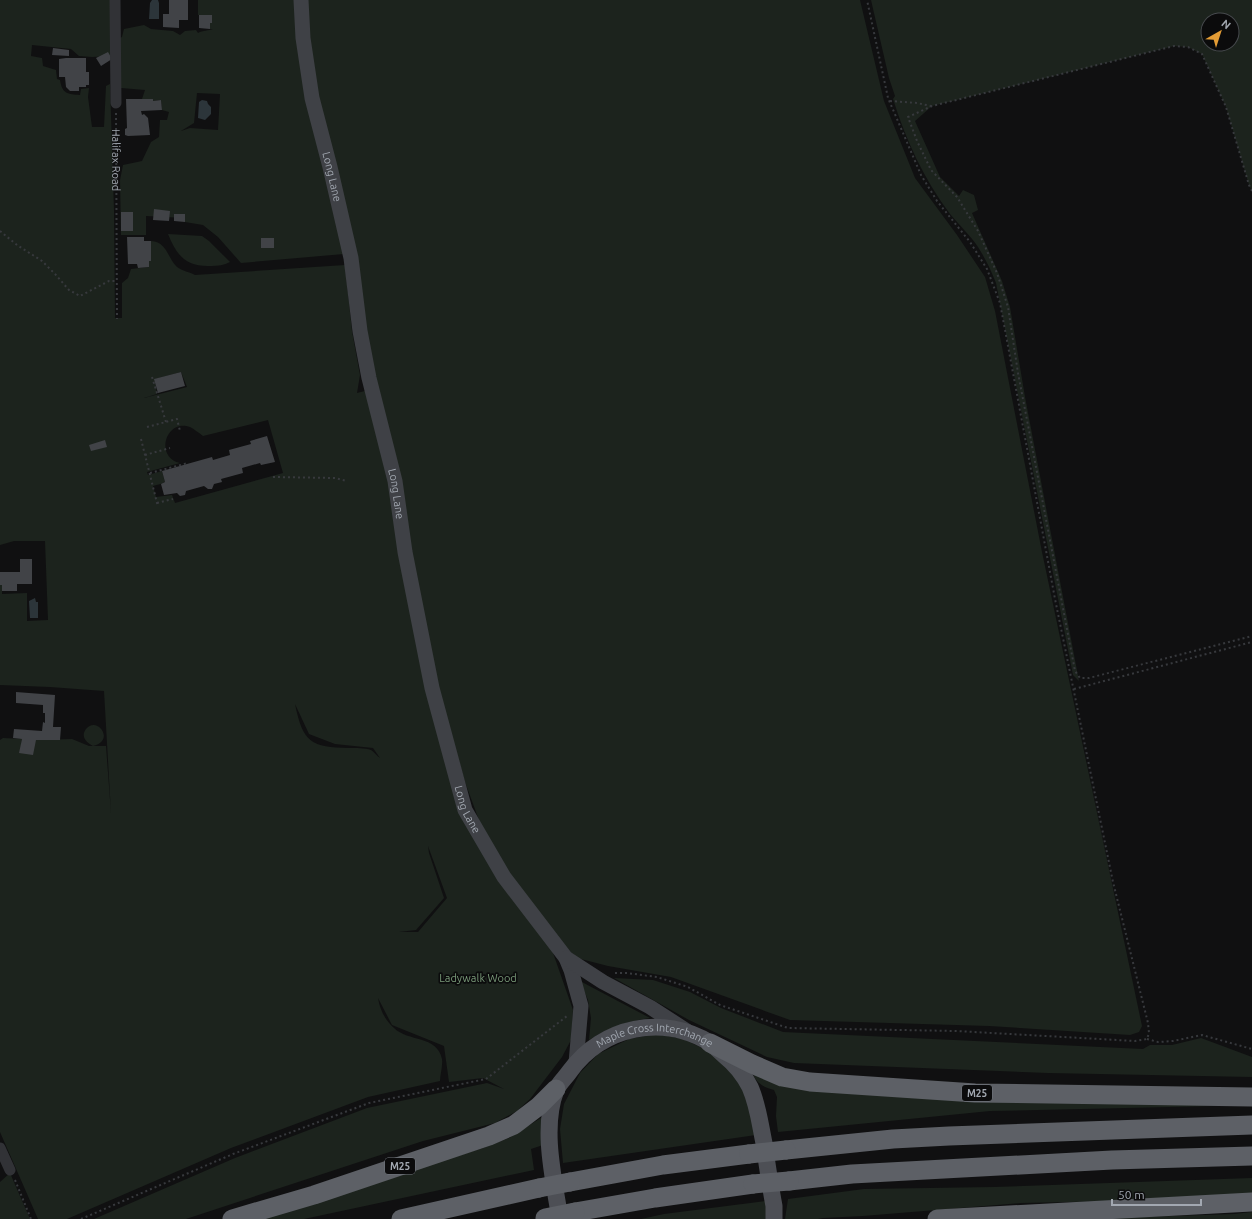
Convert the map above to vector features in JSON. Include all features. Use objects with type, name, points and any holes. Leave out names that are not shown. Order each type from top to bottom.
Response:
[{"type":"highway","name":"M25","points":[[710,1043],[782,1077],[810,1082],[975,1093],[1252,1097]]},
{"type":"highway","name":"M25","points":[[232,1219],[314,1195],[489,1136],[514,1126],[539,1106],[556,1089]]},
{"type":"highway","points":[[401,1219],[570,1182],[663,1165],[749,1154],[893,1139],[1252,1125]]},
{"type":"highway","points":[[555,1217],[655,1198],[753,1184],[876,1173],[1112,1160],[1252,1156]]},
{"type":"highway","points":[[937,1219],[1252,1202]]},
{"type":"main road","name":"Maple Cross Interchange","points":[[555,1217],[550,1150],[550,1119],[556,1089],[576,1063],[594,1046],[621,1032],[652,1026],[672,1028],[691,1034],[710,1043],[733,1063],[750,1086],[758,1108],[774,1206],[774,1219]]},
{"type":"street","points":[[115,0],[116,103]]},
{"type":"street","name":"Long Lane","points":[[300,0],[303,38],[312,98],[330,167],[350,258],[360,331],[369,378],[395,482],[405,552],[432,688],[465,810],[504,877],[566,958],[571,970],[581,1006],[576,1063]]},
{"type":"street","name":"Long Lane","points":[[566,958],[603,982],[650,1007],[691,1034]]},
{"type":"street","points":[[0,1148],[10,1170]]},
{"type":"path","points":[[866,0],[890,102],[921,175],[937,201],[970,242],[987,269],[1000,303],[1055,599],[1113,882],[1148,1023],[1149,1033],[1147,1039]]},
{"type":"path","points":[[1252,191],[1226,107],[1202,54],[1188,47],[1174,46],[932,106],[908,117],[917,141],[931,170],[957,197],[978,231],[997,273],[1008,307],[1018,372],[1075,671],[1080,678],[1089,678],[1252,636]]},
{"type":"path","points":[[890,102],[917,103],[932,106]]},
{"type":"path","name":"Halifax Road","points":[[116,103],[117,320]]},
{"type":"path","points":[[0,231],[17,245],[42,261],[69,290],[80,296],[109,281],[117,281]]},
{"type":"path","points":[[152,377],[166,422]]},
{"type":"path","points":[[147,427],[177,419],[180,431]]},
{"type":"path","points":[[141,439],[158,507]]},
{"type":"path","points":[[145,455],[170,448]]},
{"type":"path","points":[[150,473],[188,463],[187,458]]},
{"type":"path","points":[[273,477],[335,478],[347,481]]},
{"type":"path","points":[[157,503],[173,499]]},
{"type":"path","points":[[1074,688],[1252,642]]},
{"type":"path","points":[[603,982],[608,973],[627,973],[657,977],[688,987],[720,1004],[788,1028],[956,1031],[1135,1041],[1147,1039],[1158,1042],[1173,1042],[1202,1035],[1252,1049]]},
{"type":"path","points":[[81,1219],[233,1154],[370,1103],[486,1079],[581,1006]]},
{"type":"path","points":[[10,1170],[31,1219]]},
{"type":"green space","name":"Ladywalk Wood","points":[[0,0],[111,0],[113,56],[79,56],[71,49],[32,45],[31,56],[42,58],[43,66],[56,70],[57,79],[60,80],[64,91],[80,95],[81,89],[89,88],[88,97],[92,127],[104,127],[106,86],[110,84],[114,210],[115,318],[122,318],[122,283],[128,278],[131,269],[149,267],[149,261],[151,261],[151,241],[164,247],[177,267],[195,275],[345,265],[352,331],[360,375],[357,393],[365,391],[371,400],[460,811],[552,950],[573,1010],[571,1040],[562,1057],[530,1099],[517,1111],[495,1123],[423,1141],[186,1219],[94,1219],[235,1158],[367,1108],[487,1083],[504,1089],[483,1078],[449,1082],[444,1046],[392,1025],[378,998],[383,1014],[394,1028],[407,1035],[428,1042],[439,1051],[442,1059],[440,1081],[368,1097],[231,1148],[67,1219],[38,1219],[0,1132],[0,740],[3,738],[22,739],[20,753],[36,740],[72,739],[89,746],[106,746],[111,813],[104,691],[0,685],[0,585],[2,585],[2,594],[27,593],[27,621],[48,620],[45,541],[14,541],[0,545]],"holes":[[[181,372],[187,387],[144,398],[157,394],[155,379]],[[268,420],[283,473],[175,503],[172,495],[156,497],[153,486],[165,482],[162,471],[148,475],[147,472],[180,463],[172,459],[167,454],[165,447],[166,439],[169,433],[175,428],[182,426],[190,427],[203,436]],[[295,704],[309,734],[335,744],[373,748],[380,758],[369,749],[317,744],[306,735],[301,727]],[[428,846],[447,898],[418,932],[399,932],[416,930],[444,898]]]},
{"type":"green space","points":[[198,0],[298,0],[344,254],[241,263],[218,237],[203,225],[185,222],[185,218],[146,216],[146,235],[121,235],[120,180],[123,165],[142,161],[151,142],[159,137],[160,120],[167,120],[169,112],[162,110],[161,100],[153,101],[153,99],[142,99],[145,90],[121,88],[120,38],[122,37],[124,29],[144,25],[151,29],[173,31],[180,35],[185,31],[196,30],[198,33],[213,29],[210,29],[212,15],[198,15]],"holes":[[[197,93],[220,94],[218,130],[190,128],[181,131],[194,123]]]},
{"type":"green space","points":[[306,0],[860,0],[884,101],[915,178],[957,235],[985,277],[995,311],[1042,552],[1142,1026],[1139,1032],[1130,1035],[989,1026],[790,1020],[671,977],[608,966],[577,958],[553,935],[509,874],[483,831],[465,782],[439,691],[363,336],[316,97]]},
{"type":"green space","points":[[871,0],[1252,0],[1252,191],[1226,107],[1202,54],[1188,47],[1174,46],[932,106],[915,121],[940,177],[959,196],[963,190],[974,195],[978,210],[972,213],[1002,281],[1010,307],[1025,397],[1079,681],[1073,675],[996,283],[988,264],[978,247],[972,238],[950,214],[924,173],[910,145],[898,115],[893,99],[895,96],[889,78]]},
{"type":"green space","points":[[168,234],[202,236],[230,262],[211,266],[195,265],[184,259],[179,254],[171,242]]},
{"type":"green space","points":[[95,725],[102,730],[104,735],[100,743],[93,746],[85,739],[84,732],[86,729]]},
{"type":"green space","points":[[614,978],[653,980],[690,992],[721,1008],[783,1032],[1143,1049],[1150,1045],[1172,1045],[1201,1038],[1252,1057],[1252,1077],[1048,1073],[794,1063],[767,1057],[689,1020]]},
{"type":"green space","points":[[580,981],[650,1018],[633,1021],[618,1026],[589,1040],[591,1018],[588,1000]]},
{"type":"green space","points":[[657,1034],[683,1039],[704,1049],[724,1063],[742,1087],[752,1114],[756,1135],[563,1163],[560,1129],[564,1104],[580,1073],[598,1054],[629,1039]]},
{"type":"green space","points":[[752,1072],[1214,1106],[990,1111],[778,1132],[776,1116],[777,1097],[774,1090],[760,1084]]},
{"type":"green space","points":[[544,1116],[543,1145],[531,1149],[534,1170],[304,1219],[253,1219],[483,1148],[509,1138]]},
{"type":"green space","points":[[10,1173],[30,1219],[0,1219],[0,1182]]},
{"type":"green space","points":[[1252,1178],[1252,1194],[1168,1200],[1021,1203],[863,1216],[818,1219],[785,1219],[788,1199],[864,1189],[994,1187]]},
{"type":"green space","points":[[766,1201],[767,1219],[641,1219],[664,1214]]},
{"type":"green space","points":[[1252,1212],[1252,1219],[1079,1219],[1234,1214]]},
{"type":"shaded area","points":[[152,0],[158,0],[159,19],[149,19],[150,3]]},
{"type":"shaded area","points":[[202,100],[207,101],[211,107],[211,114],[205,120],[198,118],[199,102]]},
{"type":"shaded area","points":[[35,598],[36,602],[38,602],[38,618],[30,618],[29,601]]},
{"type":"building","points":[[169,0],[188,0],[188,20],[179,20],[179,28],[163,27],[163,14],[169,14]]},
{"type":"building","points":[[199,15],[212,15],[210,29],[199,28]]},
{"type":"building","points":[[53,48],[69,50],[69,56],[52,55]]},
{"type":"building","points":[[108,52],[112,59],[101,66],[96,58]]},
{"type":"building","points":[[86,58],[86,72],[89,72],[89,85],[86,85],[86,87],[79,87],[79,91],[70,91],[66,87],[65,77],[59,77],[59,59]]},
{"type":"building","points":[[126,99],[153,99],[153,101],[161,100],[162,110],[141,111],[142,115],[144,114],[148,118],[150,135],[125,135],[125,129],[127,128]]},
{"type":"building","points":[[154,209],[170,211],[169,221],[153,220]]},
{"type":"building","points":[[121,212],[133,212],[133,231],[121,231]]},
{"type":"building","points":[[174,214],[185,214],[185,222],[174,221]]},
{"type":"building","points":[[127,237],[144,237],[144,241],[151,241],[151,261],[149,261],[149,267],[138,268],[137,264],[128,264]]},
{"type":"building","points":[[261,238],[274,238],[274,248],[261,248]]},
{"type":"building","points":[[181,372],[185,386],[158,393],[154,379]]},
{"type":"building","points":[[267,436],[275,462],[261,465],[260,463],[242,468],[243,473],[221,479],[222,482],[214,484],[212,489],[208,489],[204,486],[186,491],[185,495],[180,496],[177,493],[164,495],[161,484],[165,482],[162,471],[212,457],[213,460],[230,455],[229,450],[251,444],[250,441]]},
{"type":"building","points":[[105,440],[107,447],[91,451],[89,445]]},
{"type":"building","points":[[20,559],[32,559],[32,584],[17,584],[17,591],[2,591],[2,585],[0,585],[0,572],[20,572]]},
{"type":"building","points":[[16,692],[55,695],[53,727],[61,727],[60,740],[36,740],[33,755],[19,753],[22,739],[13,738],[14,729],[42,731],[43,722],[45,723],[43,705],[16,703]]}]
